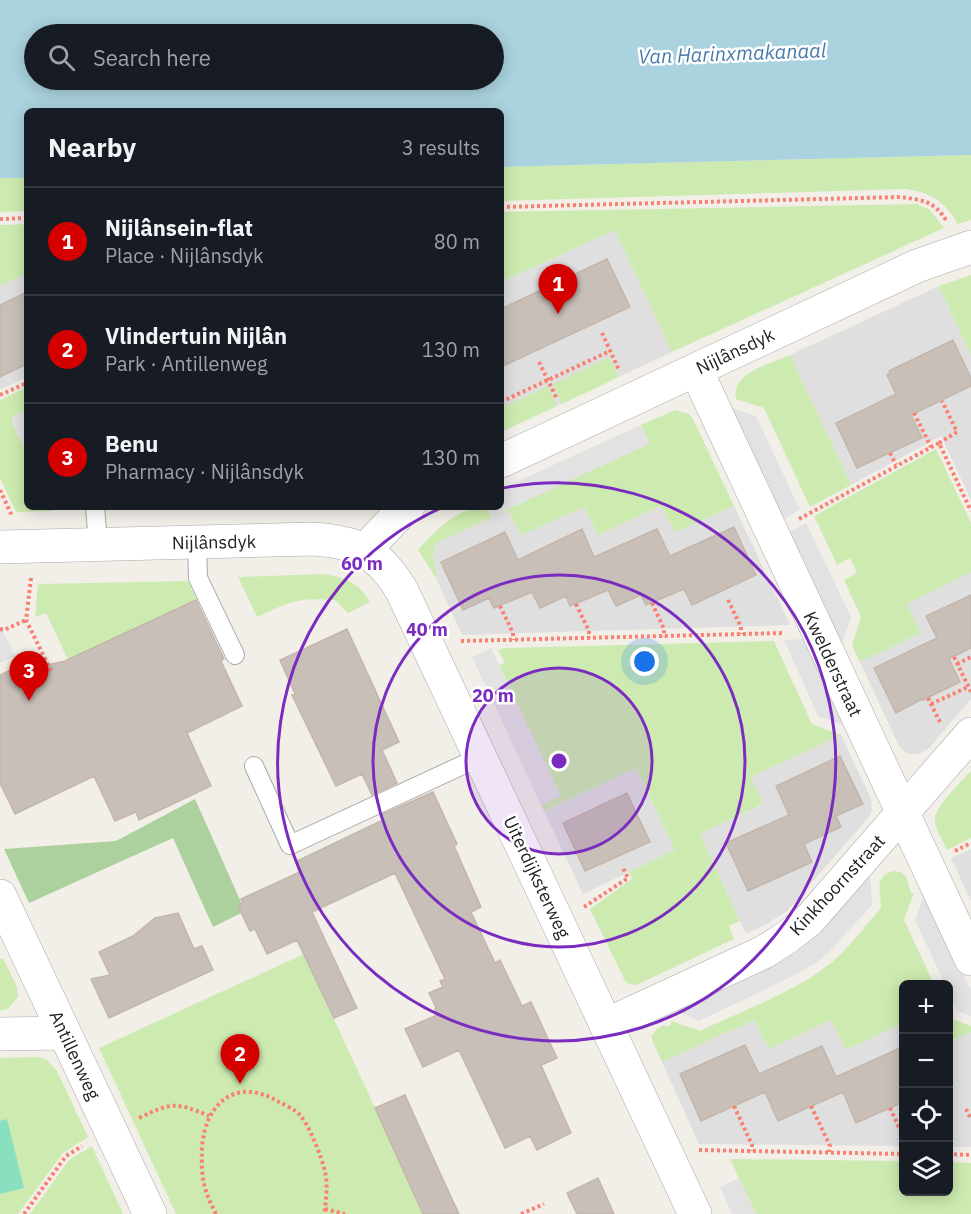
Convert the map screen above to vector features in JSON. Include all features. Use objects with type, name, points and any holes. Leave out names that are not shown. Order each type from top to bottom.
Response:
[{"type":"street","name":"Nijlânsdyk","points":[[504,460],[917,266],[965,248]]},
{"type":"street","name":"Kwelderstraat","points":[[696,370],[971,959]]},
{"type":"street","points":[[365,550],[404,510]]},
{"type":"street","name":"Nijlânsdyk","points":[[7,533],[98,544],[332,540],[365,550]]},
{"type":"street","name":"Uiterdijksterweg","points":[[365,550],[381,561],[393,575],[402,591],[695,1214]]},
{"type":"street","name":"Kinkhoornstraat","points":[[606,1025],[764,952],[786,938],[810,918],[971,734]]},
{"type":"street","name":"Antillenweg","points":[[0,896],[150,1214]]},
{"type":"street","points":[[0,1034],[64,1033]]},
{"type":"lane","points":[[95,510],[98,544]]},
{"type":"lane","points":[[197,542],[198,578],[235,655]]},
{"type":"lane","points":[[254,766],[291,845],[480,757]]},
{"type":"path","points":[[504,207],[900,197],[922,200],[935,206],[965,248]]},
{"type":"path","points":[[0,219],[24,218]]},
{"type":"path","points":[[602,333],[633,399]]},
{"type":"path","points":[[504,401],[610,351]]},
{"type":"path","points":[[539,362],[570,428]]},
{"type":"path","points":[[0,395],[24,384]]},
{"type":"path","points":[[772,534],[957,432],[942,401]]},
{"type":"path","points":[[914,413],[931,447]]},
{"type":"path","points":[[939,443],[971,511]]},
{"type":"path","points":[[890,453],[896,466]]},
{"type":"path","points":[[0,490],[7,533]]},
{"type":"path","points":[[31,574],[26,620],[52,673]]},
{"type":"path","points":[[728,600],[741,627],[741,634]]},
{"type":"path","points":[[652,603],[664,629],[664,637]]},
{"type":"path","points":[[576,604],[590,638]]},
{"type":"path","points":[[500,606],[513,633],[513,640]]},
{"type":"path","points":[[0,629],[4,630],[26,620]]},
{"type":"path","points":[[458,641],[818,633]]},
{"type":"path","points":[[954,657],[971,692]]},
{"type":"path","points":[[957,664],[971,657]]},
{"type":"path","points":[[931,704],[968,687]]},
{"type":"path","points":[[582,909],[627,878],[622,867]]},
{"type":"path","points":[[216,1214],[205,1193],[201,1168],[203,1135],[209,1116],[222,1100],[240,1092],[254,1092],[274,1098],[299,1114],[314,1141],[326,1174],[325,1212],[345,1214]]},
{"type":"path","points":[[133,1121],[160,1107],[184,1105],[209,1116]]},
{"type":"path","points":[[734,1106],[752,1145],[752,1151]]},
{"type":"path","points":[[811,1106],[830,1146],[829,1152]]},
{"type":"path","points":[[890,1108],[899,1129]]},
{"type":"path","points":[[966,1109],[971,1119]]},
{"type":"path","points":[[24,1214],[66,1156],[90,1141]]},
{"type":"path","points":[[695,1150],[899,1154]]},
{"type":"path","points":[[953,1154],[971,1155]]},
{"type":"path","points":[[521,1214],[544,1204]]},
{"type":"shaded area","points":[[615,230],[672,352],[504,431],[504,281]]},
{"type":"shaded area","points":[[24,247],[24,378],[0,390],[0,248]]},
{"type":"shaded area","points":[[939,286],[971,356],[971,500],[941,436],[851,485],[790,355]]},
{"type":"shaded area","points":[[729,407],[756,416],[800,510],[782,520]]},
{"type":"shaded area","points":[[24,411],[24,448],[11,420]]},
{"type":"shaded area","points":[[641,425],[649,444],[491,517],[488,510],[504,510],[504,488]]},
{"type":"shaded area","points":[[661,506],[675,532],[734,506],[790,625],[462,635],[437,580],[433,556],[436,543],[508,509],[521,535],[584,507],[598,535]]},
{"type":"shaded area","points":[[806,523],[851,617],[841,646],[788,533]]},
{"type":"shaded area","points":[[971,572],[971,699],[929,748],[919,754],[908,754],[899,746],[860,662],[919,633],[906,604]]},
{"type":"shaded area","points":[[0,625],[15,656],[0,663]]},
{"type":"shaded area","points":[[807,639],[848,727],[818,716],[784,640]]},
{"type":"shaded area","points":[[491,648],[561,796],[541,805],[472,657]]},
{"type":"shaded area","points":[[841,735],[871,799],[872,810],[869,817],[787,911],[746,934],[700,834],[762,805],[751,777]]},
{"type":"shaded area","points":[[636,768],[675,850],[583,894],[544,811]]},
{"type":"shaded area","points":[[971,849],[971,901],[951,858]]},
{"type":"shaded area","points":[[870,874],[872,905],[817,962],[699,1021],[672,1010]]},
{"type":"shaded area","points":[[925,892],[971,990],[971,1016],[957,1011],[953,1002],[953,980],[943,980],[915,920]]},
{"type":"shaded area","points":[[754,1020],[769,1049],[831,1020],[846,1050],[899,1025],[899,1146],[699,1144],[662,1062]]},
{"type":"shaded area","points":[[971,1032],[971,1147],[953,1147],[953,1040]]},
{"type":"shaded area","points":[[739,1178],[756,1214],[732,1214],[720,1187]]},
{"type":"green space","points":[[971,155],[971,220],[958,224],[936,199],[914,190],[905,189],[504,201],[504,167]]},
{"type":"green space","points":[[0,178],[24,178],[24,211],[0,212]]},
{"type":"green space","points":[[916,204],[930,210],[944,228],[672,352],[615,230],[504,281],[504,212]]},
{"type":"green space","points":[[24,224],[24,274],[0,286],[0,225]]},
{"type":"green space","points":[[971,275],[971,356],[939,286]]},
{"type":"green space","points":[[790,355],[851,485],[810,507],[764,408],[736,399],[736,390],[746,376],[754,370]]},
{"type":"green space","points":[[609,357],[619,377],[562,404],[553,384]]},
{"type":"green space","points":[[548,386],[557,406],[504,431],[504,407]]},
{"type":"green space","points":[[24,388],[24,411],[14,416],[12,423],[24,448],[24,510],[54,511],[16,512],[0,478],[0,400]]},
{"type":"green space","points":[[675,410],[689,414],[734,506],[675,532],[661,506],[598,535],[584,507],[521,535],[508,510],[436,543],[433,556],[437,580],[418,550],[448,521],[469,510],[488,510],[491,517],[649,443],[641,425]]},
{"type":"green space","points":[[936,449],[971,523],[971,572],[907,604],[920,633],[860,662],[852,645],[861,617],[844,580],[857,573],[850,558],[837,565],[814,516]]},
{"type":"green space","points":[[322,574],[356,585],[370,602],[348,613],[335,600],[303,600],[257,617],[238,577]]},
{"type":"green space","points":[[188,581],[197,600],[68,660],[46,613],[35,617],[38,584]]},
{"type":"green space","points":[[774,641],[812,724],[841,735],[751,777],[763,804],[700,834],[740,921],[729,926],[734,939],[643,982],[635,985],[626,983],[590,909],[632,879],[629,872],[675,850],[636,768],[544,811],[541,805],[560,795],[499,665],[505,663],[498,650]]},
{"type":"green space","points":[[971,771],[971,838],[947,850],[937,830],[935,818],[945,800]]},
{"type":"green space","points":[[195,799],[245,911],[213,927],[173,838],[29,903],[4,849],[116,841]]},
{"type":"green space","points":[[893,871],[906,876],[911,893],[914,893],[904,920],[932,980],[899,980],[899,1025],[846,1050],[831,1020],[769,1049],[754,1020],[662,1062],[651,1037],[657,1029],[664,1025],[665,1027],[671,1025],[671,1021],[700,1031],[785,992],[831,963],[881,908],[880,881]]},
{"type":"green space","points":[[304,954],[424,1214],[176,1214],[99,1048]]},
{"type":"green space","points":[[3,958],[17,987],[18,997],[9,1008],[0,1011],[0,959]]},
{"type":"green space","points":[[953,1019],[971,1026],[971,1032],[953,1040]]},
{"type":"green space","points":[[37,1057],[46,1059],[57,1071],[88,1137],[63,1153],[18,1214],[0,1214],[0,1058]]},
{"type":"green space","points":[[7,1119],[24,1188],[0,1194],[0,1121]]},
{"type":"green space","points":[[92,1146],[123,1214],[30,1214],[69,1160]]},
{"type":"green space","points":[[730,1159],[899,1161],[899,1196],[953,1196],[953,1162],[971,1163],[971,1214],[756,1214]]},
{"type":"water","name":"Van Harinxmakanaal","points":[[0,0],[971,0],[971,155],[504,167],[504,108],[24,108],[24,178],[0,178]]},
{"type":"building","points":[[607,259],[630,307],[504,366],[504,308]]},
{"type":"building","points":[[24,293],[24,365],[0,377],[0,305]]},
{"type":"building","points":[[953,340],[971,378],[971,386],[911,415],[922,438],[857,468],[836,423],[896,394],[887,375],[890,374],[889,371]]},
{"type":"building","points":[[734,527],[756,575],[692,605],[684,589],[646,605],[641,595],[616,606],[608,590],[570,606],[566,596],[540,608],[532,592],[494,608],[489,598],[463,610],[441,562],[505,532],[518,560],[582,529],[594,557],[657,529],[670,556]]},
{"type":"building","points":[[971,595],[971,648],[949,659],[960,682],[896,713],[874,668],[937,638],[926,616]]},
{"type":"building","points":[[196,600],[224,659],[221,661],[242,706],[187,733],[211,786],[139,820],[136,812],[115,821],[94,776],[15,814],[0,783],[0,675],[39,657],[43,666],[65,661]]},
{"type":"building","points":[[347,629],[399,742],[382,750],[397,783],[372,795],[362,774],[336,786],[292,695],[295,694],[280,660]]},
{"type":"building","points":[[840,756],[863,804],[836,816],[841,827],[804,844],[812,862],[748,891],[726,843],[789,815],[776,786]]},
{"type":"building","points":[[433,792],[457,844],[454,846],[481,907],[471,912],[495,963],[500,960],[522,1006],[531,1002],[557,1058],[541,1065],[571,1133],[537,1150],[530,1136],[505,1148],[459,1050],[423,1067],[405,1029],[437,1015],[429,993],[443,987],[440,981],[445,979],[395,873],[312,912],[357,1008],[334,1018],[297,940],[267,954],[255,929],[250,931],[238,906],[243,903],[241,899],[302,871],[297,861],[383,820],[381,815]]},
{"type":"building","points":[[627,793],[650,842],[585,871],[563,823]]},
{"type":"building","points":[[178,913],[194,949],[202,946],[213,970],[109,1018],[91,979],[110,975],[99,952],[133,936],[155,918]]},
{"type":"building","points":[[745,1045],[759,1074],[822,1046],[836,1077],[899,1048],[899,1104],[856,1123],[843,1092],[778,1121],[765,1092],[701,1121],[680,1074]]},
{"type":"building","points":[[405,1095],[459,1214],[423,1214],[375,1108]]},
{"type":"building","points":[[598,1178],[614,1214],[577,1214],[567,1193]]},
{"type":"place","name":"Nijlânsein-flat","points":[[558,314]]},
{"type":"place","name":"Benu","points":[[29,701]]},
{"type":"place","name":"Vlindertuin Nijlân","points":[[240,1084]]}]
